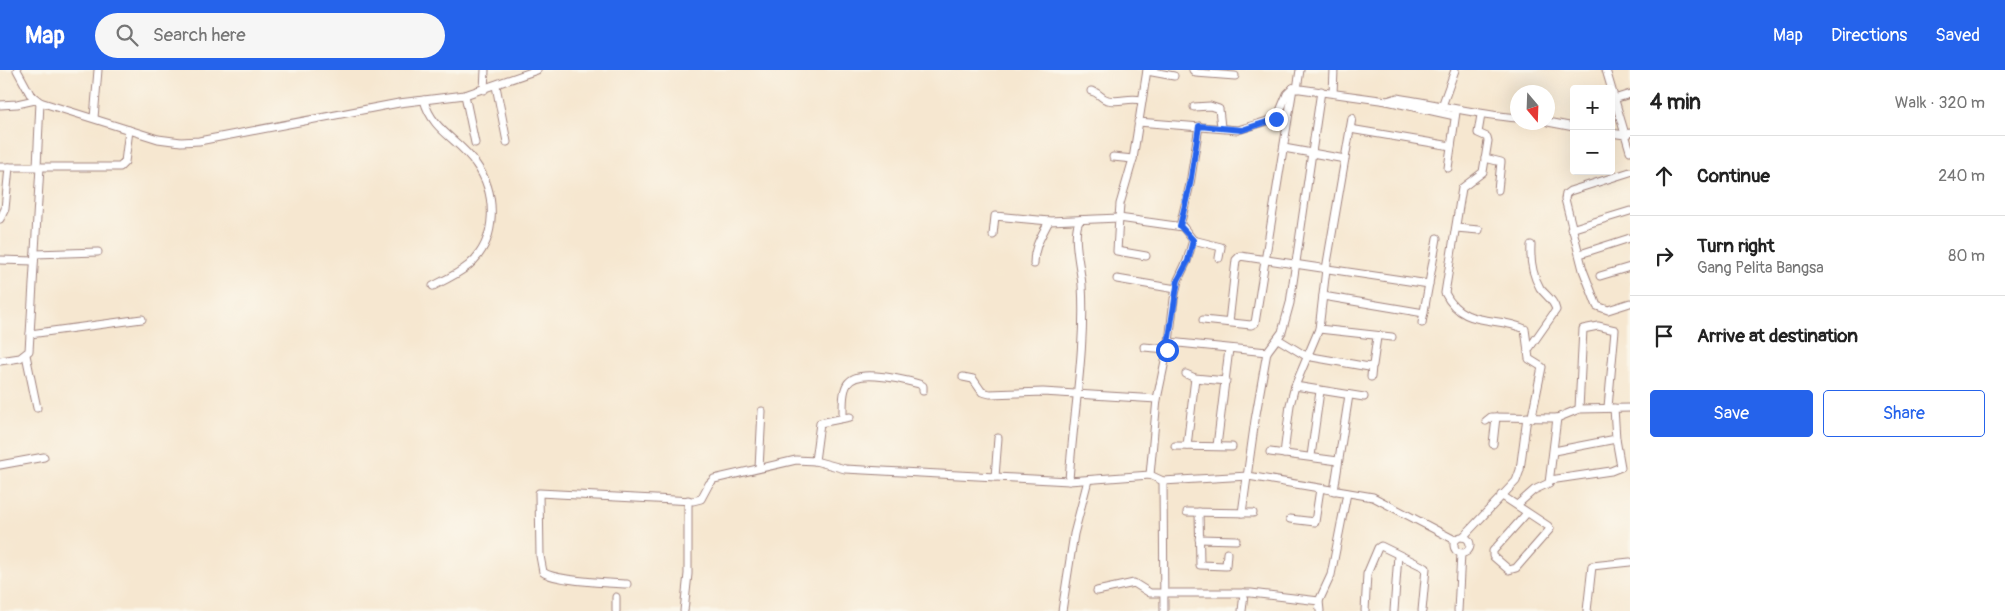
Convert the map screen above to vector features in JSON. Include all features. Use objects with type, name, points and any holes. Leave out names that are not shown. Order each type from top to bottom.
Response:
[{"type":"street","points":[[17,70],[37,101],[39,167],[29,351],[26,355],[37,408]]},
{"type":"street","points":[[94,118],[98,70]]},
{"type":"street","points":[[484,90],[485,70]]},
{"type":"street","points":[[0,105],[37,101],[158,138],[181,142],[199,141],[424,100],[465,95],[496,86],[537,70]]},
{"type":"street","points":[[1146,256],[1117,251],[1120,204],[1132,159],[1147,70],[1174,76]]},
{"type":"street","points":[[1194,70],[1196,73],[1235,76]]},
{"type":"street","points":[[1203,320],[1251,325],[1255,322],[1264,259],[1295,88],[1300,70]]},
{"type":"street","points":[[1333,93],[1334,70]]},
{"type":"street","points":[[1442,106],[1455,70]]},
{"type":"street","points":[[1606,70],[1610,85]]},
{"type":"street","points":[[496,86],[507,142]]},
{"type":"street","points":[[1138,122],[1242,130],[1274,120],[1279,115],[1287,94],[1295,88],[1456,112],[1510,117]]},
{"type":"street","points":[[1091,91],[1098,92],[1108,100],[1122,101],[1129,98],[1141,100]]},
{"type":"street","points":[[1242,513],[1254,420],[1267,352],[1278,339],[1290,304],[1321,91]]},
{"type":"street","points":[[1615,99],[1630,94]]},
{"type":"street","points":[[465,95],[475,142]]},
{"type":"street","points":[[1387,101],[1397,98],[1442,106],[1456,112]]},
{"type":"street","points":[[424,100],[430,118],[475,163],[487,187],[492,206],[486,237],[475,259],[460,271],[433,286]]},
{"type":"street","points":[[1615,102],[1627,134],[1630,150]]},
{"type":"street","points":[[1194,107],[1210,106],[1219,109],[1221,127]]},
{"type":"street","points":[[1448,168],[1456,112]]},
{"type":"street","points":[[627,584],[571,579],[543,572],[540,556],[539,493],[701,499],[708,484],[714,479],[796,460],[815,460],[845,469],[1070,481],[1150,476],[1163,481],[1248,476],[1373,497],[1455,540],[1463,537],[1518,476],[1529,417],[1542,367],[1529,358],[1526,332],[1522,328],[1464,314],[1448,300],[1444,288],[1462,188],[1483,172],[1488,140],[1487,137],[1478,133],[1481,115]]},
{"type":"street","points":[[1284,454],[1290,405],[1295,386],[1306,356],[1319,329],[1326,269],[1352,118]]},
{"type":"street","points":[[1555,123],[1570,126]]},
{"type":"street","points":[[1180,226],[1190,184],[1199,126]]},
{"type":"street","points":[[1350,129],[1451,146]]},
{"type":"street","points":[[0,167],[120,167],[125,162],[129,130]]},
{"type":"street","points":[[1284,148],[1345,159]]},
{"type":"street","points":[[1113,157],[1132,159]]},
{"type":"street","points":[[1485,158],[1500,161],[1498,190]]},
{"type":"street","points":[[0,220],[5,208],[10,168]]},
{"type":"street","points":[[1630,172],[1566,194],[1571,229],[1580,254],[1583,270],[1597,306],[1608,310],[1630,304]]},
{"type":"street","points":[[1571,229],[1630,211]]},
{"type":"street","points":[[993,235],[995,216],[1049,221],[1119,218],[1180,226],[1193,240],[1221,247],[1219,258]]},
{"type":"street","points":[[1070,481],[1082,319],[1082,285],[1077,238],[1077,226],[1080,220]]},
{"type":"street","points":[[1034,264],[1034,248],[1049,221]]},
{"type":"street","points":[[1456,228],[1479,230]]},
{"type":"street","points":[[1422,322],[1437,238]]},
{"type":"street","points":[[1580,254],[1630,238]]},
{"type":"street","points":[[1150,476],[1157,399],[1168,346],[1176,289],[1188,261],[1193,240]]},
{"type":"street","points":[[1528,350],[1556,310],[1534,274],[1530,261],[1531,246]]},
{"type":"street","points":[[0,260],[98,252]]},
{"type":"street","points":[[1229,322],[1236,257],[1264,259],[1429,284]]},
{"type":"street","points":[[1600,276],[1630,267]]},
{"type":"street","points":[[1117,278],[1176,289]]},
{"type":"street","points":[[1323,296],[1424,313]]},
{"type":"street","points":[[30,334],[142,319]]},
{"type":"street","points":[[1550,480],[1611,471],[1621,467],[1611,408],[1615,330],[1598,326],[1583,330],[1579,409]]},
{"type":"street","points":[[1319,329],[1392,338]]},
{"type":"street","points":[[1371,377],[1377,337]]},
{"type":"street","points":[[1278,339],[1306,356],[1372,366]]},
{"type":"street","points":[[1144,347],[1168,346],[1267,352]]},
{"type":"street","points":[[1217,446],[1230,349]]},
{"type":"street","points":[[0,361],[26,355]]},
{"type":"street","points":[[1186,374],[1195,378],[1226,380]]},
{"type":"street","points":[[815,460],[820,423],[846,418],[843,393],[851,378],[857,375],[894,378],[919,384],[923,386],[923,391]]},
{"type":"street","points":[[963,377],[973,379],[981,391],[990,394],[1043,392],[1157,399]]},
{"type":"street","points":[[1187,446],[1195,378]]},
{"type":"street","points":[[1295,386],[1364,398]]},
{"type":"street","points":[[1311,456],[1320,391]]},
{"type":"street","points":[[1334,491],[1349,395]]},
{"type":"street","points":[[1486,421],[1491,417],[1557,418],[1579,409],[1630,408]]},
{"type":"street","points":[[759,468],[762,411]]},
{"type":"street","points":[[1493,444],[1496,417]]},
{"type":"street","points":[[1517,505],[1534,490],[1545,486],[1550,480],[1557,418]]},
{"type":"street","points":[[995,477],[998,438]]},
{"type":"street","points":[[1554,451],[1616,439]]},
{"type":"street","points":[[1175,446],[1232,447]]},
{"type":"street","points":[[1270,452],[1338,461]]},
{"type":"street","points":[[0,465],[44,457]]},
{"type":"street","points":[[1062,611],[1074,534],[1088,480]]},
{"type":"street","points":[[1163,481],[1164,611]]},
{"type":"street","points":[[1290,519],[1315,522],[1320,489]]},
{"type":"street","points":[[1320,611],[1319,601],[1331,574],[1347,493]]},
{"type":"street","points":[[1501,495],[1548,526],[1550,531],[1516,568],[1509,570],[1493,556],[1493,551],[1527,513]]},
{"type":"street","points":[[684,611],[688,574],[688,500]]},
{"type":"street","points":[[1186,512],[1253,513]]},
{"type":"street","points":[[1199,512],[1200,565],[1226,566],[1227,554]]},
{"type":"street","points":[[1461,553],[1470,547],[1469,542],[1463,537]]},
{"type":"street","points":[[1199,539],[1236,540]]},
{"type":"street","points":[[1455,540],[1455,548],[1461,553]]},
{"type":"street","points":[[1365,611],[1367,574],[1378,548],[1383,546],[1426,568],[1422,611]]},
{"type":"street","points":[[1458,611],[1461,553]]},
{"type":"street","points":[[1394,611],[1398,555]]},
{"type":"street","points":[[1587,611],[1592,566],[1630,562]]},
{"type":"street","points":[[1097,590],[1134,583],[1150,593],[1244,592],[1319,601]]},
{"type":"street","points":[[1242,611],[1244,592]]},
{"type":"street","points":[[616,597],[616,611]]},
{"type":"route","points":[[1167,350],[1178,280],[1188,261],[1193,240],[1183,227],[1180,226],[1190,184],[1199,126],[1242,130],[1276,119]]}]
